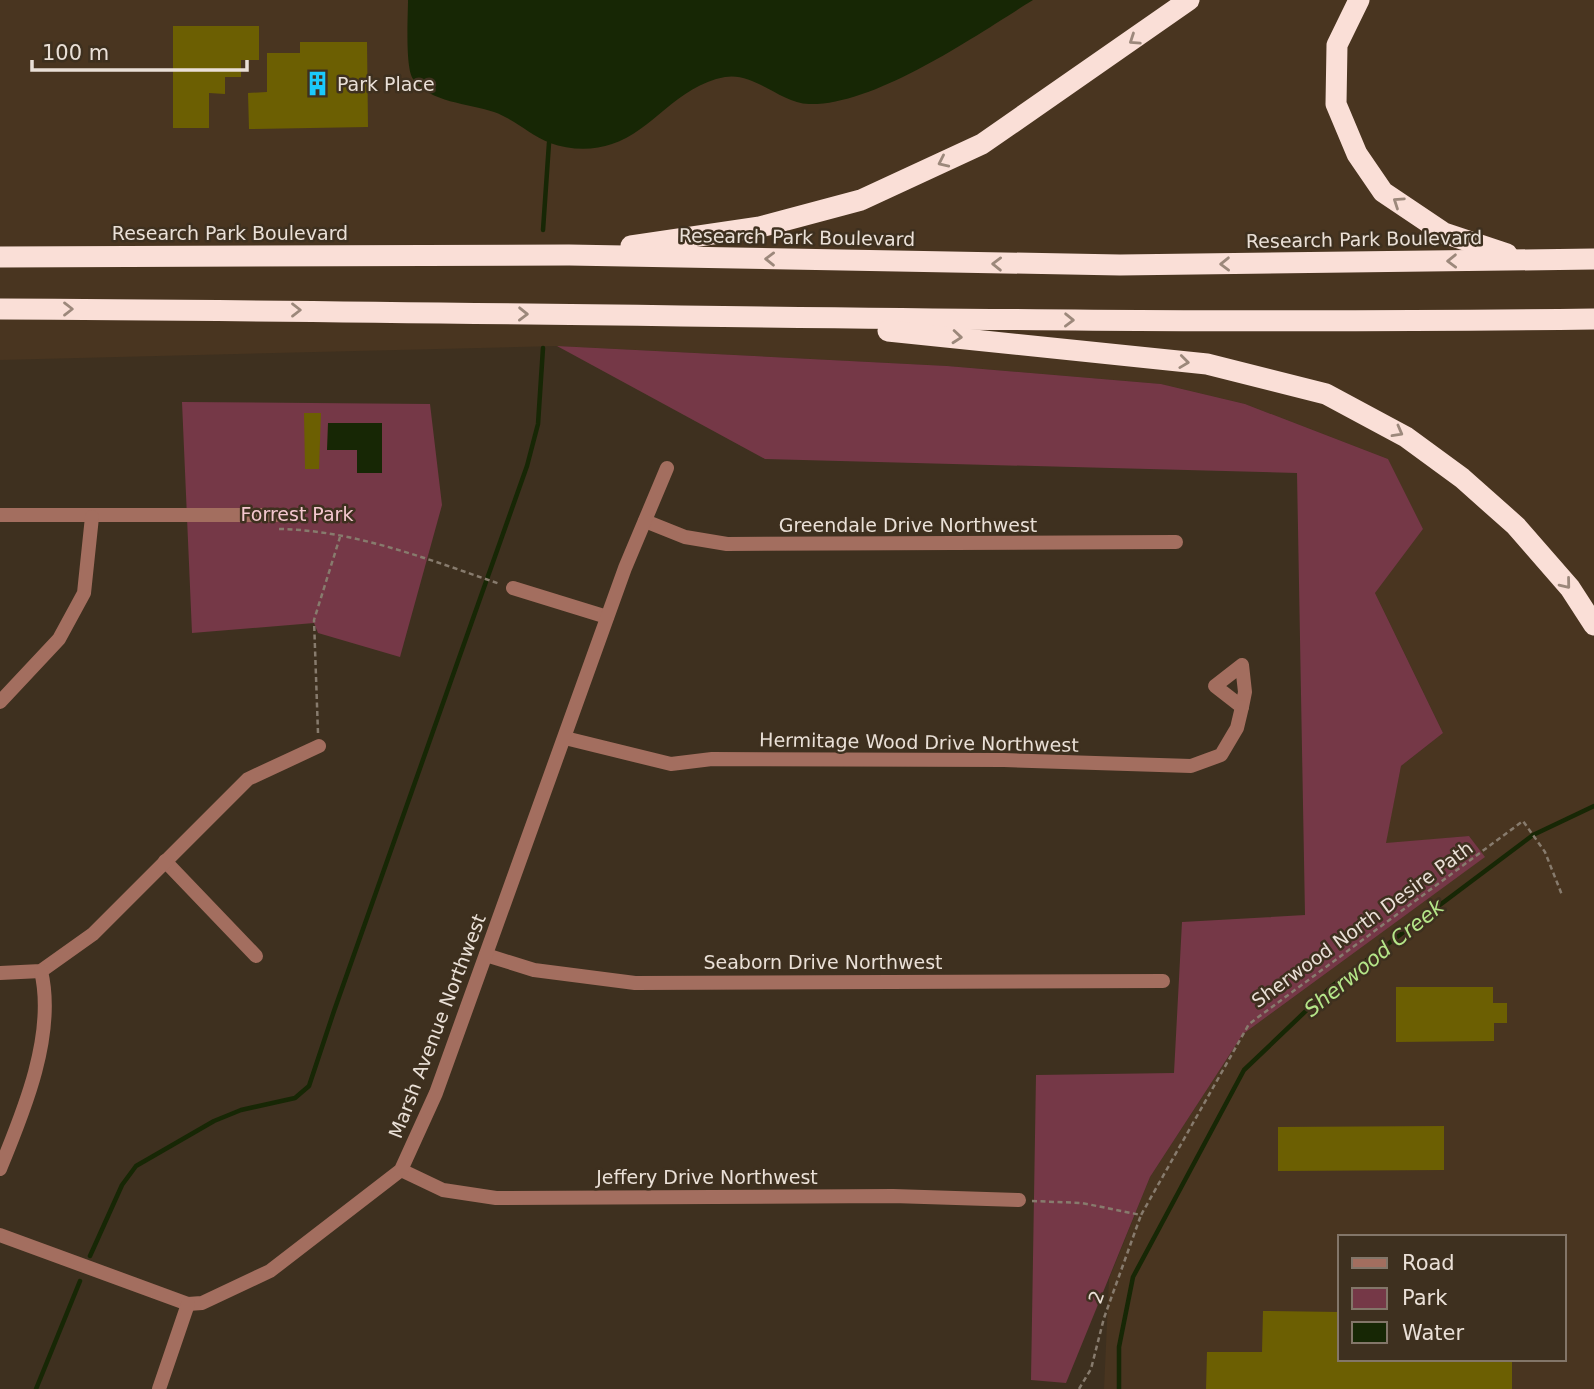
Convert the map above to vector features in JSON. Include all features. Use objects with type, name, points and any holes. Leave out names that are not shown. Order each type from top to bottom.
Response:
[{"type":"highway","points":[[569,255],[760,227],[861,200],[982,144],[1189,0]]},
{"type":"highway","points":[[1359,0],[1336,45],[1336,104],[1357,154],[1383,192],[1444,233],[1525,260]]},
{"type":"highway","name":"Research Park Boulevard","points":[[0,257],[569,255],[1041,265],[1594,259]]},
{"type":"highway","points":[[0,309],[348,310],[1209,322],[1594,319]]},
{"type":"highway","points":[[743,317],[1207,364],[1326,394],[1406,437],[1462,478],[1516,526],[1570,588],[1594,625]]},
{"type":"street","name":"Marsh Avenue Northwest","points":[[188,1304],[202,1303],[270,1271],[401,1170],[436,1093],[607,617],[667,468]]},
{"type":"street","points":[[0,515],[276,515]]},
{"type":"street","points":[[0,702],[59,639],[83,593],[92,517]]},
{"type":"street","name":"Greendale Drive Northwest","points":[[645,521],[685,537],[727,544],[1176,542]]},
{"type":"street","points":[[513,588],[607,617]]},
{"type":"street","name":"Hermitage Wood Drive Northwest","points":[[565,738],[671,764],[712,759],[1004,760],[1191,766],[1221,755],[1237,728],[1242,707]]},
{"type":"street","points":[[0,973],[41,971],[93,933],[248,779],[318,746]]},
{"type":"street","points":[[165,861],[256,956]]},
{"type":"street","name":"Seaborn Drive Northwest","points":[[486,955],[534,970],[635,983],[1163,981]]},
{"type":"street","points":[[0,1169],[32,1084],[46,1000],[41,971]]},
{"type":"street","name":"Jeffery Drive Northwest","points":[[401,1170],[443,1190],[496,1198],[893,1196],[1018,1200]]},
{"type":"street","points":[[0,1235],[188,1304],[159,1389]]},
{"type":"path","points":[[267,529],[340,537],[419,556],[496,583]]},
{"type":"path","points":[[318,746],[314,620],[340,537]]},
{"type":"path","name":"Sherwood North Desire Path","points":[[1141,1215],[1249,1024],[1523,821],[1545,852],[1562,895]]},
{"type":"path","points":[[1018,1200],[1082,1203],[1141,1215]]},
{"type":"path","name":"2","points":[[1079,1389],[1091,1369],[1104,1318],[1141,1215]]},
{"type":"shaded area","points":[[0,0],[1594,0],[1594,1389],[1104,1389],[1109,1279],[1150,1177],[1243,1034],[1484,857],[1469,836],[1385,844],[1401,766],[1443,733],[1375,593],[1423,529],[1388,459],[1245,404],[1161,384],[947,366],[557,346],[0,360]]},
{"type":"green space","points":[[557,346],[947,366],[1161,384],[1245,404],[1388,459],[1423,529],[1375,593],[1443,733],[1401,766],[1386,843],[1469,836],[1485,857],[1243,1034],[1150,1177],[1066,1383],[1031,1380],[1036,1075],[1174,1073],[1182,922],[1305,915],[1297,473],[765,459]]},
{"type":"green space","name":"Forrest Park","points":[[182,402],[430,404],[442,505],[400,657],[318,633],[314,623],[192,633]]},
{"type":"water","points":[[408,0],[1033,0],[925,66],[864,93],[835,102],[809,104],[788,99],[747,79],[725,77],[692,89],[627,138],[597,148],[581,149],[550,143],[501,115],[439,98],[420,87],[410,73]]},
{"type":"water","points":[[328,423],[382,423],[382,473],[357,473],[357,450],[327,450]]},
{"type":"building","points":[[173,26],[259,26],[259,60],[241,60],[241,77],[225,77],[225,94],[209,93],[209,128],[173,128]]},
{"type":"building","name":"Park Place","points":[[300,42],[367,42],[368,127],[249,129],[248,93],[267,92],[267,53],[300,53]]},
{"type":"building","points":[[304,413],[321,413],[319,469],[305,469]]},
{"type":"building","points":[[1396,987],[1493,987],[1493,1003],[1507,1003],[1507,1023],[1494,1023],[1494,1041],[1396,1042]]},
{"type":"building","points":[[1444,1126],[1444,1170],[1278,1171],[1278,1127]]},
{"type":"building","points":[[1263,1311],[1338,1312],[1338,1361],[1512,1361],[1512,1389],[1206,1389],[1207,1352],[1262,1352]]},
{"type":"waterway","points":[[543,230],[549,143]]},
{"type":"waterway","points":[[90,1256],[122,1185],[136,1166],[214,1121],[241,1110],[295,1098],[309,1086],[527,466],[538,424],[543,348]]},
{"type":"waterway","name":"Sherwood Creek","points":[[1119,1389],[1119,1347],[1133,1277],[1244,1070],[1332,986],[1533,835],[1594,806]]},
{"type":"waterway","points":[[36,1389],[80,1281]]},
{"type":"place","name":"Park Place","points":[[317,84]]}]
